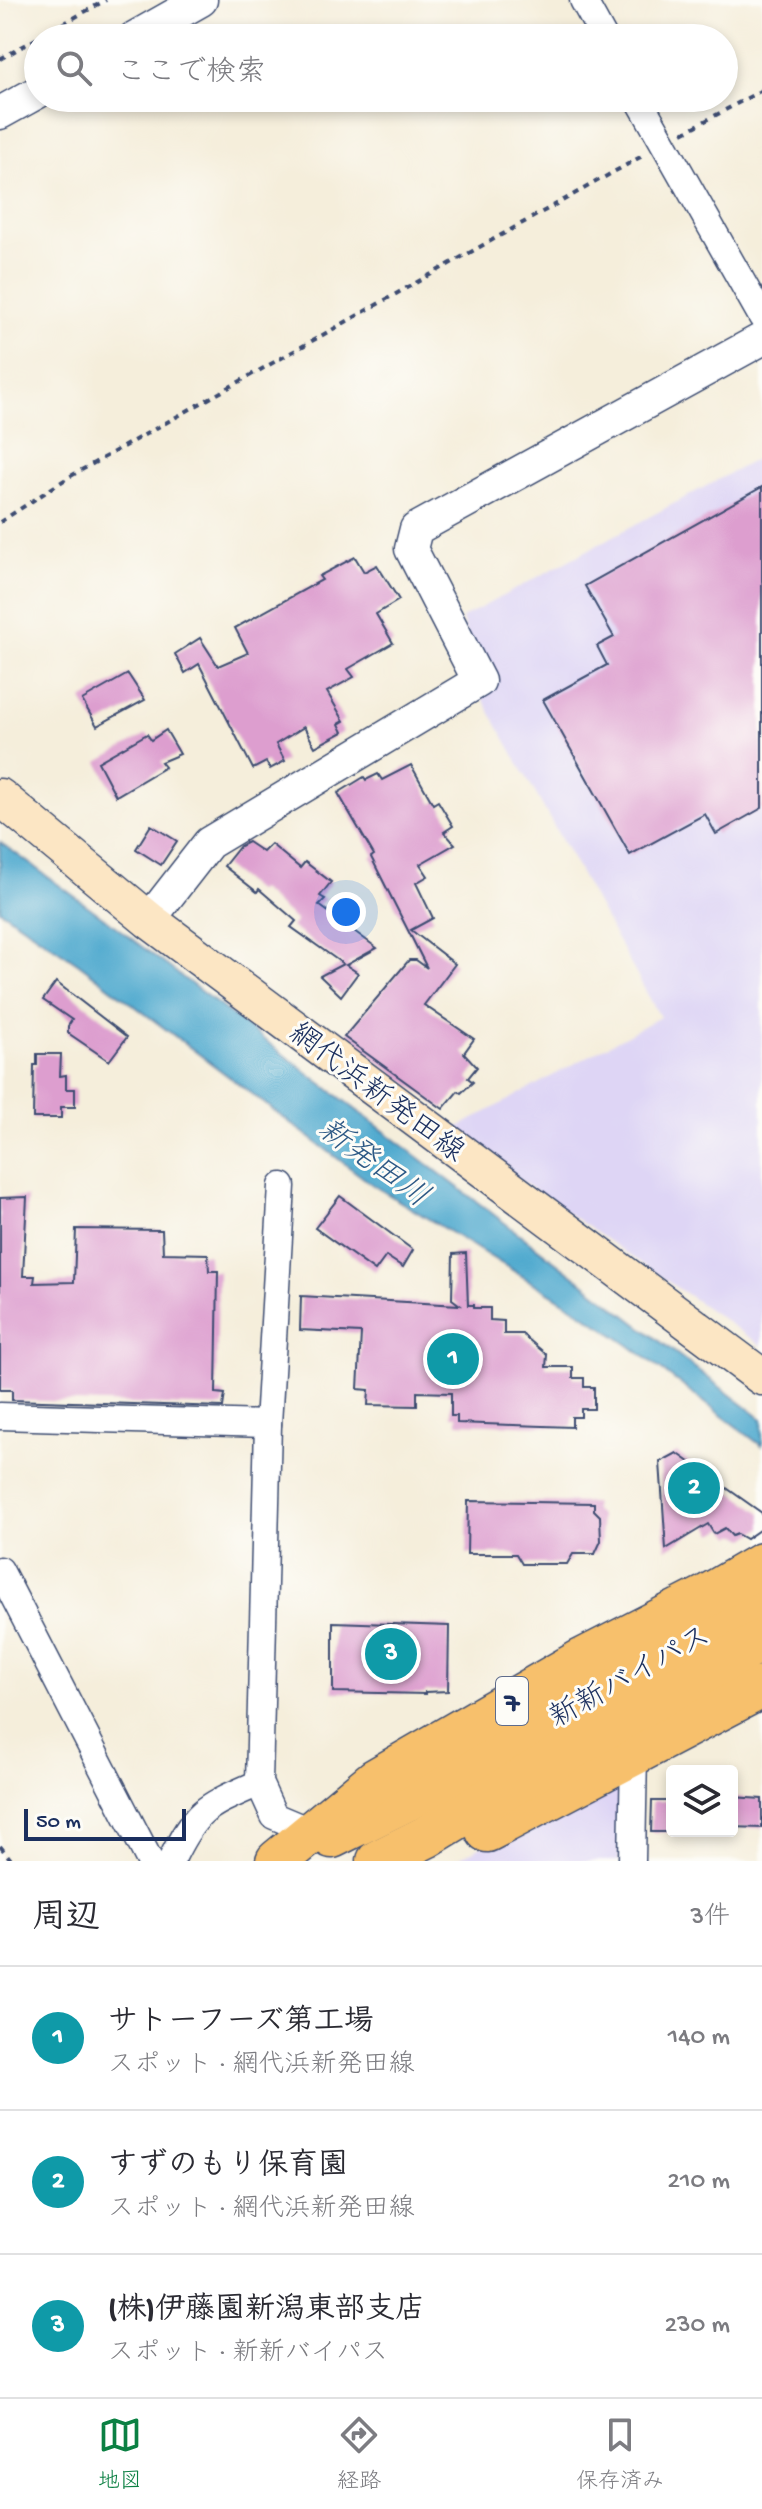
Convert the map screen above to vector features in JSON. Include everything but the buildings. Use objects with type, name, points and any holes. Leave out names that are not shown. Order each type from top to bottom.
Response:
[{"type":"highway","name":"7","points":[[277,1861],[298,1847],[375,1780],[582,1660],[762,1564]]},
{"type":"highway","name":"新新バイパス","points":[[298,1847],[407,1800],[762,1602]]},
{"type":"highway","name":"新新バイパス","points":[[378,1861],[426,1837],[632,1712],[762,1640]]},
{"type":"highway","points":[[429,1861],[762,1687]]},
{"type":"main road","name":"網代浜新発田線","points":[[0,797],[149,920],[762,1377]]},
{"type":"street","points":[[159,24],[201,0]]},
{"type":"street","points":[[583,0],[596,24]]},
{"type":"street","points":[[0,113],[24,100]]},
{"type":"street","points":[[646,112],[762,317]]},
{"type":"street","points":[[149,920],[209,843],[479,681],[411,549],[416,529],[762,339]]},
{"type":"street","points":[[282,1186],[268,1424],[259,1783],[274,1816],[298,1847]]},
{"type":"street","points":[[0,1416],[268,1424]]},
{"type":"street","points":[[0,1570],[150,1861]]},
{"type":"street","points":[[632,1861],[634,1753]]},
{"type":"street","points":[[171,1861],[186,1828],[210,1805],[259,1783]]},
{"type":"path","points":[[63,24],[106,0]]},
{"type":"path","points":[[0,59],[24,46]]},
{"type":"path","points":[[738,103],[762,90]]},
{"type":"path","points":[[0,522],[69,477],[722,112]]},
{"type":"path","points":[[0,1846],[12,1861]]},
{"type":"shaded area","points":[[762,456],[762,1346],[450,1132],[660,1017],[483,699],[462,618]]},
{"type":"shaded area","points":[[621,1773],[619,1861],[453,1861]]},
{"type":"water","name":"新発田川","points":[[0,842],[111,923],[762,1419],[762,1446],[629,1345],[576,1309],[373,1185],[79,964],[0,910]]},
{"type":"place","name":"サトーフーズ第工場","points":[[453,1359]]},
{"type":"place","name":"すずのもり保育園","points":[[694,1488]]},
{"type":"place","name":"(株)伊藤園新潟東部支店","points":[[391,1654]]}]
